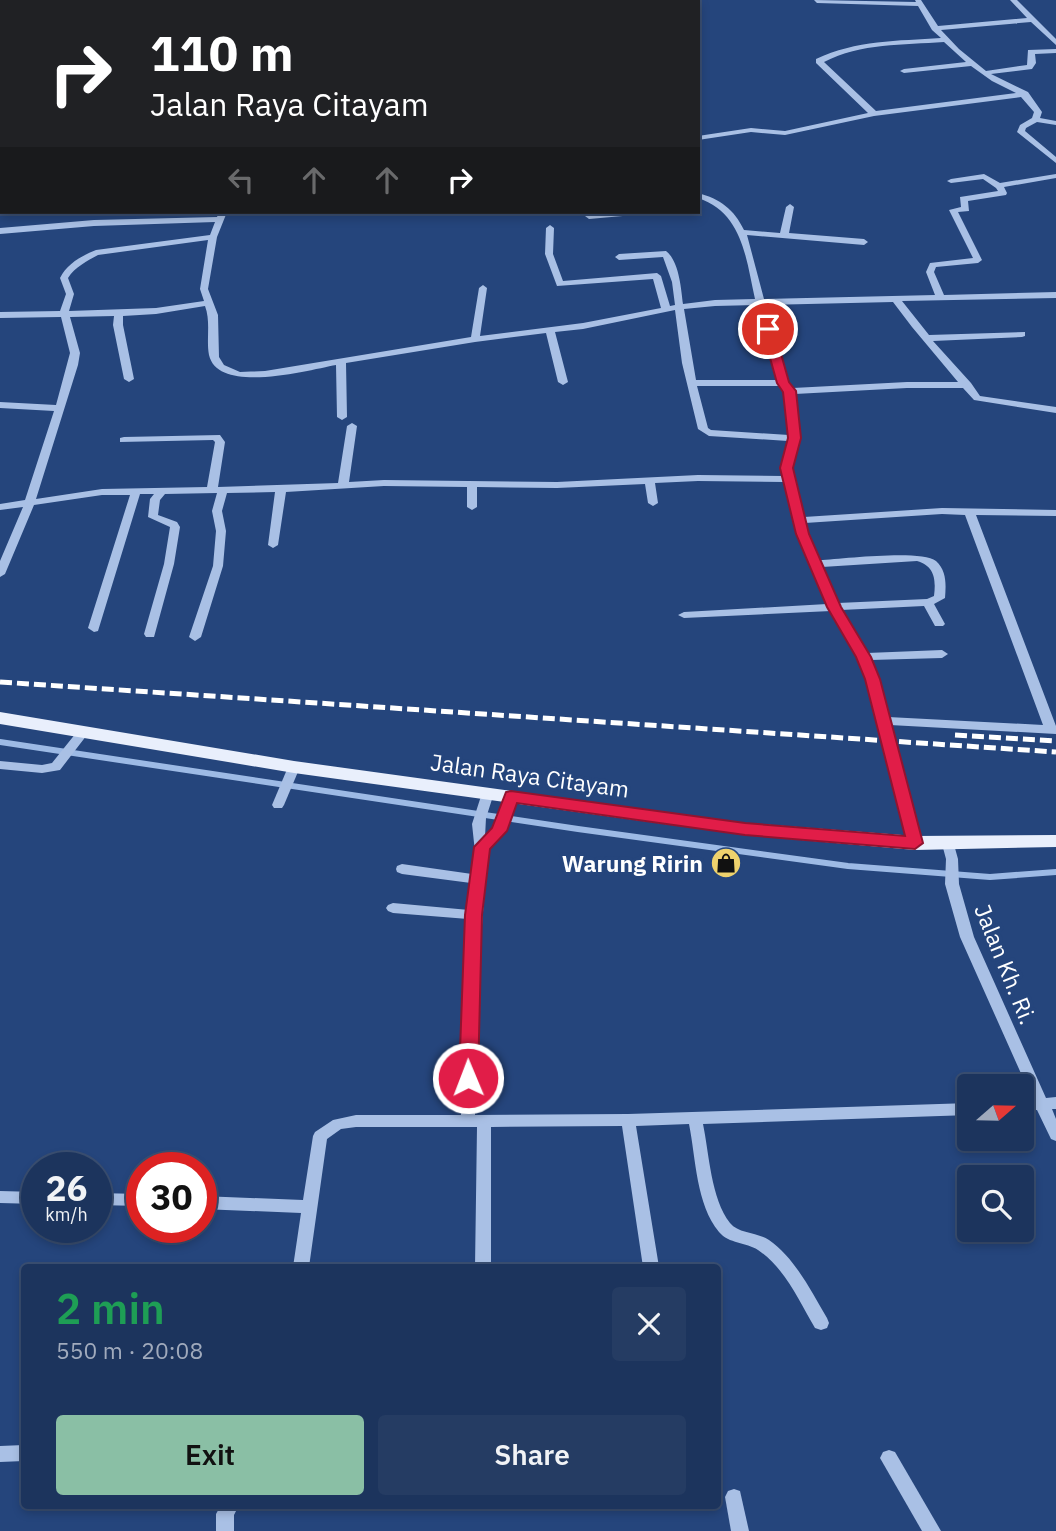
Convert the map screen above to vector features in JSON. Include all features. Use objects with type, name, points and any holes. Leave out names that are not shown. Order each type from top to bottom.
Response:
[{"type":"main road","name":"Jalan Raya Citayam","points":[[0,718],[79,739],[510,803],[745,829],[915,843],[1056,841]]},
{"type":"street","points":[[1013,0],[1056,43]]},
{"type":"street","points":[[817,1],[919,2],[934,28],[972,64],[1025,94],[1038,112],[1036,118],[1021,131],[1056,161]]},
{"type":"street","points":[[934,28],[1033,20]]},
{"type":"street","points":[[874,114],[819,61],[833,53],[860,47],[945,40]]},
{"type":"street","points":[[984,73],[1029,67],[1032,63],[1031,52],[1056,51]]},
{"type":"street","points":[[904,71],[972,64]]},
{"type":"street","points":[[700,138],[751,130],[785,133],[874,114],[1025,94]]},
{"type":"street","points":[[1036,118],[1056,123]]},
{"type":"street","points":[[941,298],[930,272],[933,265],[978,260],[953,210],[966,209],[963,199],[1003,193],[999,186],[984,176],[951,181]]},
{"type":"street","points":[[999,186],[1056,176]]},
{"type":"street","points":[[700,195],[709,197],[724,206],[743,232],[760,302],[786,387],[794,438],[787,474],[799,520],[814,564],[834,607],[864,657],[915,843]]},
{"type":"street","points":[[784,235],[790,207]]},
{"type":"street","points":[[589,216],[612,214]]},
{"type":"street","points":[[0,232],[222,215],[213,237],[204,281],[207,303],[213,315],[214,357],[217,363],[239,375],[265,374],[475,339],[550,331],[715,303],[1056,295]]},
{"type":"street","points":[[550,228],[549,254],[560,284],[657,276],[666,310]]},
{"type":"street","points":[[743,232],[864,242]]},
{"type":"street","points":[[0,574],[29,505],[75,353],[64,312],[70,294],[64,281],[65,276],[89,256],[118,248],[213,237]]},
{"type":"street","points":[[619,257],[666,252],[676,282],[699,422],[709,433],[794,438]]},
{"type":"street","points":[[475,339],[483,288]]},
{"type":"street","points":[[896,299],[982,401],[1056,410]]},
{"type":"street","points":[[0,315],[119,313],[182,309],[207,303]]},
{"type":"street","points":[[119,313],[118,325],[130,379]]},
{"type":"street","points":[[550,331],[562,382]]},
{"type":"street","points":[[928,338],[1022,334]]},
{"type":"street","points":[[341,361],[342,417]]},
{"type":"street","points":[[691,383],[786,387],[968,385]]},
{"type":"street","points":[[0,405],[59,408]]},
{"type":"street","points":[[343,485],[352,426]]},
{"type":"street","points":[[124,440],[216,437],[220,442],[218,511],[221,531],[218,566],[195,637]]},
{"type":"street","points":[[0,508],[29,505],[65,496],[136,492],[281,489],[384,483],[556,485],[787,474]]},
{"type":"street","points":[[650,481],[653,503]]},
{"type":"street","points":[[472,485],[472,507]]},
{"type":"street","points":[[273,545],[281,489]]},
{"type":"street","points":[[150,634],[169,564],[175,527],[153,517],[152,507],[162,491]]},
{"type":"street","points":[[94,628],[136,492]]},
{"type":"street","points":[[799,520],[969,511],[1056,513]]},
{"type":"street","points":[[883,721],[1053,729],[969,511]]},
{"type":"street","points":[[684,615],[928,602],[939,598],[936,566],[930,560],[814,564]]},
{"type":"street","points":[[928,602],[939,624]]},
{"type":"street","points":[[864,657],[942,654]]},
{"type":"street","points":[[0,765],[50,770],[65,759],[79,739]]},
{"type":"street","points":[[280,799],[292,772]]},
{"type":"street","points":[[483,1264],[476,1122],[467,1058],[473,915],[482,847],[478,821],[486,799]]},
{"type":"street","points":[[482,847],[501,827],[510,803]]},
{"type":"street","name":"Jalan Kh. Ri.","points":[[948,844],[952,884],[967,937],[1039,1103],[1056,1135]]},
{"type":"street","points":[[402,869],[478,879]]},
{"type":"street","points":[[393,908],[473,915]]},
{"type":"street","points":[[1034,1104],[1056,1103]]},
{"type":"street","points":[[302,1264],[318,1143],[326,1129],[338,1124],[356,1121],[628,1120],[957,1109]]},
{"type":"street","points":[[695,1118],[709,1188],[724,1227],[732,1235],[762,1244],[777,1257],[821,1323]]},
{"type":"street","points":[[628,1120],[650,1264]]},
{"type":"street","points":[[0,1197],[21,1198]]},
{"type":"street","points":[[217,1203],[311,1207]]},
{"type":"street","points":[[0,1454],[21,1453]]},
{"type":"street","points":[[890,1458],[932,1531]]},
{"type":"street","points":[[734,1497],[740,1531]]},
{"type":"street","points":[[225,1531],[225,1514],[228,1509]]},
{"type":"waterway","points":[[0,742],[578,829],[848,866],[990,877],[1056,872]]},
{"type":"railway","points":[[0,682],[1056,752]]},
{"type":"railway","points":[[955,735],[1056,741]]},
{"type":"place","name":"Warung Ririn","points":[[726,863]]},
{"type":"route","points":[[468,1078],[473,915],[482,847],[499,831],[511,796],[745,829],[915,843],[872,679],[864,657],[834,607],[803,534],[788,479],[787,468],[794,438],[790,391],[783,383],[768,329]]}]
